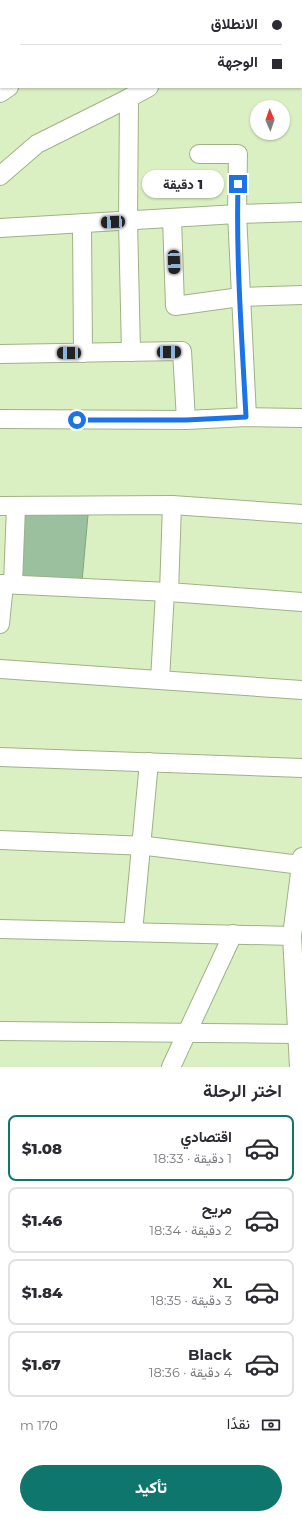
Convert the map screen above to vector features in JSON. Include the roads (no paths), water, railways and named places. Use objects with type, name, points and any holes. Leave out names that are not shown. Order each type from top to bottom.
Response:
[{"type":"street","points":[[0,176],[37,144],[147,88]]},
{"type":"street","points":[[129,98],[128,221],[131,352]]},
{"type":"street","points":[[199,154],[238,154],[237,214],[246,417]]},
{"type":"street","points":[[0,228],[237,214],[302,212]]},
{"type":"street","points":[[172,218],[175,306],[240,297],[302,295]]},
{"type":"street","points":[[82,224],[83,353]]},
{"type":"street","points":[[0,354],[182,352],[186,420]]},
{"type":"street","points":[[0,419],[186,420],[246,417],[302,418]]},
{"type":"street","points":[[160,680],[172,504]]},
{"type":"street","points":[[0,624],[6,584],[8,506],[172,504],[302,514]]},
{"type":"street","points":[[6,584],[167,592],[302,602]]},
{"type":"street","points":[[0,669],[302,690]]},
{"type":"street","points":[[0,757],[302,768]]},
{"type":"street","points":[[134,932],[149,762]]},
{"type":"street","points":[[0,840],[142,845],[301,861],[292,936],[299,1067]]},
{"type":"street","points":[[0,929],[292,936]]},
{"type":"street","points":[[171,1067],[233,934]]},
{"type":"street","points":[[0,1031],[188,1032],[298,1026]]}]
